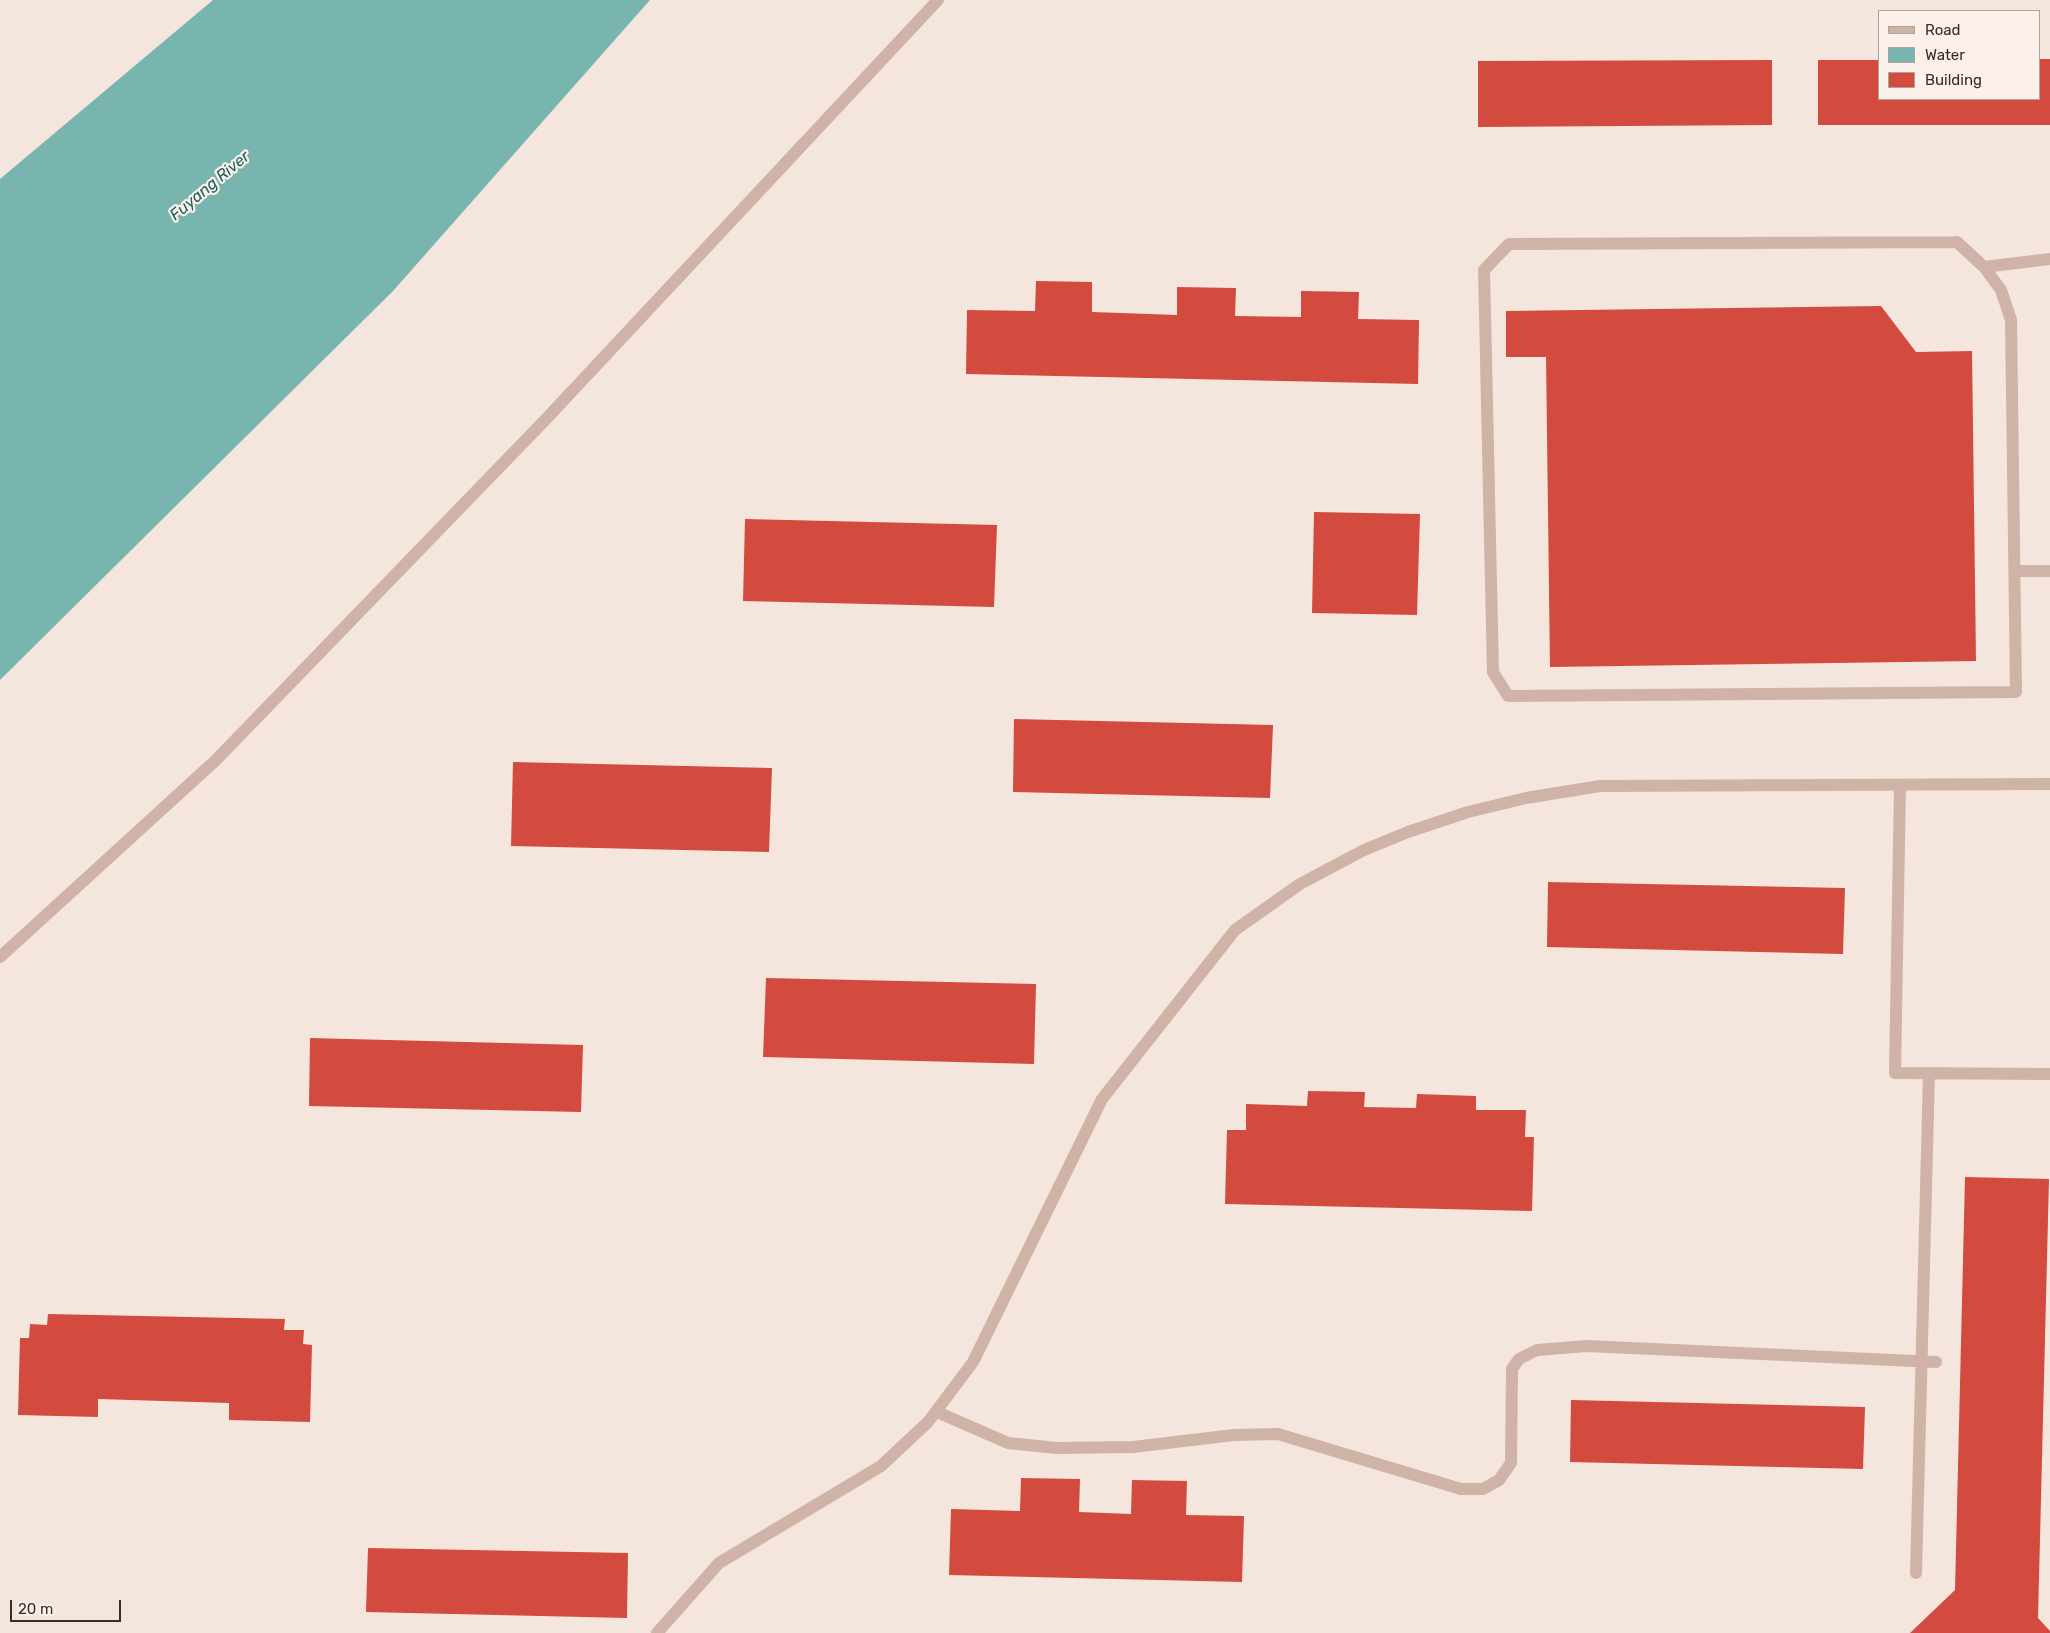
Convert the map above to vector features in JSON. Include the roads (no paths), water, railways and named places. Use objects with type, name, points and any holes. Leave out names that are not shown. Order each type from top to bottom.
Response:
[{"type":"street","points":[[0,957],[223,753],[547,418],[938,0]]},
{"type":"street","points":[[1957,242],[1984,267],[2000,290],[2011,320],[2014,571],[2016,692],[1508,696],[1493,672],[1484,270],[1509,244],[1957,242]]},
{"type":"street","points":[[1984,267],[2050,259]]},
{"type":"street","points":[[2014,571],[2050,570]]},
{"type":"street","points":[[657,1633],[719,1563],[881,1466],[937,1412],[973,1362],[1102,1099],[1235,930],[1300,884],[1364,850],[1408,832],[1468,812],[1526,798],[1600,786],[2050,784]]},
{"type":"street","points":[[1900,785],[1895,1072],[2050,1074]]},
{"type":"street","points":[[1916,1573],[1929,1073]]},
{"type":"street","points":[[937,1412],[1008,1444],[1057,1448],[1133,1447],[1234,1435],[1278,1434],[1460,1488],[1483,1490],[1499,1480],[1512,1463],[1512,1369],[1520,1359],[1537,1350],[1587,1346],[1936,1362]]},
{"type":"water","name":"Fuyang River","points":[[213,0],[650,0],[393,291],[0,680],[0,179]]}]
